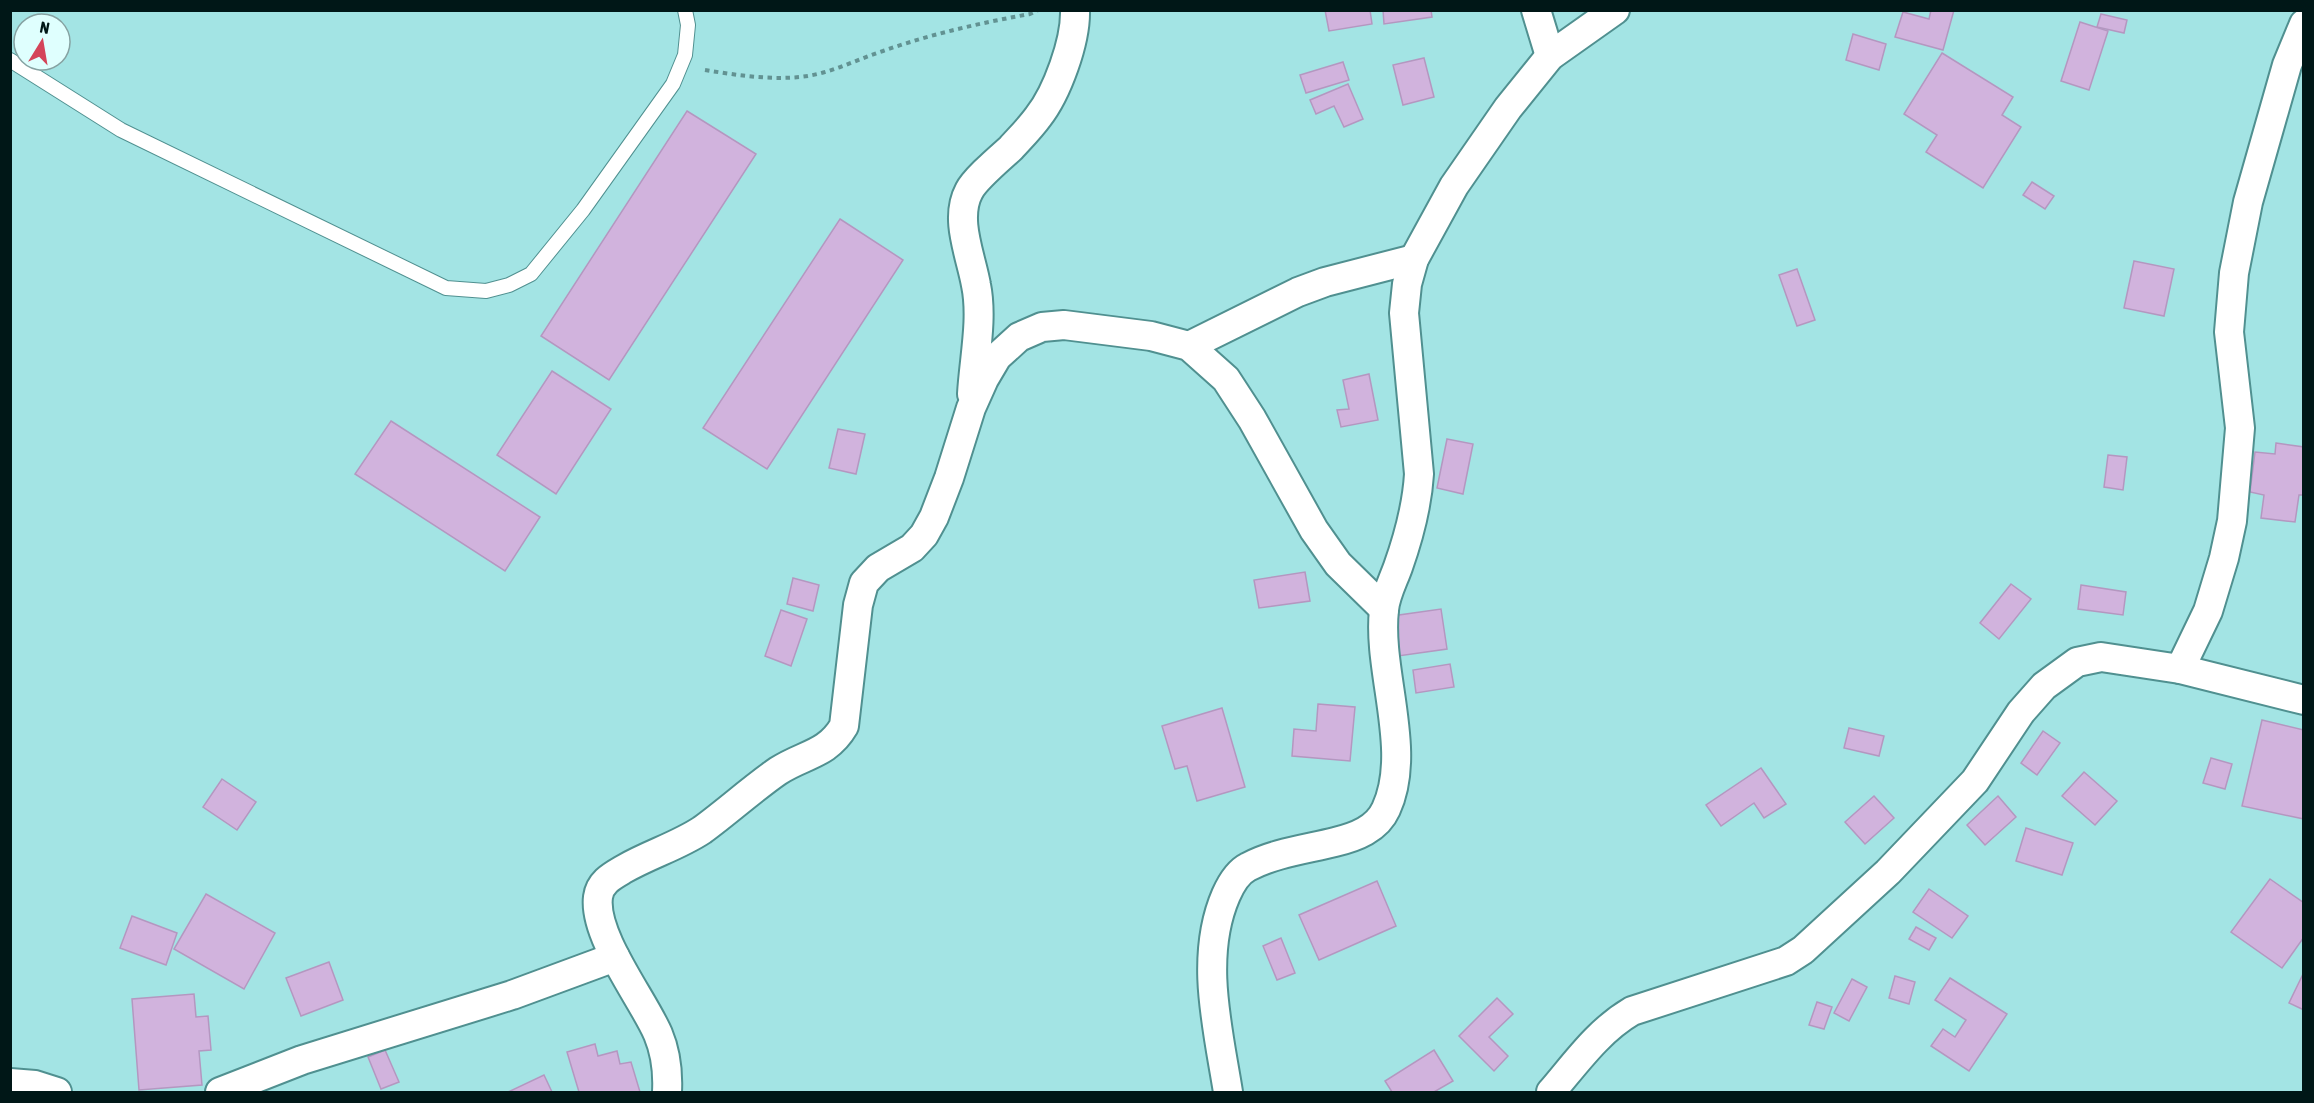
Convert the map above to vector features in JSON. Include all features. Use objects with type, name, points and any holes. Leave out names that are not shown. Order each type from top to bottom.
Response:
[{"type":"street","points":[[971,408],[977,288],[963,224],[964,206],[969,190],[1040,116],[1053,92],[1064,63],[1075,27],[1075,10]]},
{"type":"street","points":[[1536,10],[1550,56]]},
{"type":"street","points":[[1228,1092],[1213,984],[1212,939],[1219,910],[1230,885],[1246,868],[1281,855],[1353,838],[1375,825],[1386,809],[1395,780],[1395,749],[1384,609],[1413,519],[1419,474],[1404,313],[1407,284],[1414,259],[1454,186],[1508,108],[1550,56],[1615,10]]},
{"type":"street","points":[[2180,669],[2208,611],[2224,558],[2232,521],[2240,428],[2229,332],[2234,273],[2248,202],[2287,65],[2304,24]]},
{"type":"street","points":[[1189,346],[1298,292],[1325,282],[1414,259]]},
{"type":"street","points":[[667,1092],[665,1055],[658,1034],[615,957],[601,919],[598,898],[604,882],[625,868],[701,830],[781,770],[836,740],[844,726],[858,605],[864,583],[878,568],[912,548],[924,535],[934,517],[949,478],[971,408],[984,379],[997,357],[1019,337],[1042,327],[1064,325],[1151,336],[1189,346],[1226,379],[1252,419],[1314,530],[1338,564],[1384,609]]},
{"type":"street","points":[[1551,1092],[1600,1035],[1615,1021],[1632,1011],[1758,971],[1786,961],[1803,950],[1888,872],[1975,781],[2021,712],[2044,686],[2077,662],[2101,657],[2180,669],[2304,700]]},
{"type":"street","points":[[220,1092],[302,1060],[512,995],[615,957]]},
{"type":"street","points":[[10,1083],[35,1085],[57,1092]]},
{"type":"lane","points":[[10,60],[121,130],[446,288],[486,291],[509,285],[531,274],[590,200],[673,84],[685,55],[688,25],[685,10]]},
{"type":"path","points":[[682,65],[758,78],[801,77],[833,70],[934,34],[1030,14],[1038,10]]},
{"type":"building","points":[[1325,10],[1370,10],[1372,24],[1329,31]]},
{"type":"building","points":[[1383,10],[1431,10],[1432,17],[1384,24]]},
{"type":"building","points":[[1931,10],[1954,10],[1943,50],[1895,37],[1903,12],[1929,19]]},
{"type":"building","points":[[2101,14],[2127,20],[2124,33],[2097,27]]},
{"type":"building","points":[[2080,22],[2108,31],[2089,90],[2061,81]]},
{"type":"building","points":[[1853,34],[1886,44],[1879,70],[1846,60]]},
{"type":"building","points":[[1942,53],[2013,97],[2002,115],[2021,127],[1983,188],[1926,152],[1937,135],[1904,114]]},
{"type":"building","points":[[1424,58],[1434,97],[1403,105],[1393,65]]},
{"type":"building","points":[[1343,62],[1349,80],[1306,93],[1300,75]]},
{"type":"building","points":[[1348,84],[1363,119],[1344,127],[1334,106],[1316,114],[1310,100]]},
{"type":"building","points":[[687,111],[756,154],[609,380],[541,336]]},
{"type":"building","points":[[2032,182],[2054,196],[2045,209],[2023,195]]},
{"type":"building","points":[[840,219],[903,260],[767,469],[703,428]]},
{"type":"building","points":[[2134,261],[2174,269],[2164,316],[2124,308]]},
{"type":"building","points":[[1797,269],[1815,320],[1797,326],[1779,275]]},
{"type":"building","points":[[552,371],[611,409],[556,494],[497,455]]},
{"type":"building","points":[[1369,374],[1378,420],[1341,427],[1337,410],[1349,409],[1343,380]]},
{"type":"building","points":[[391,421],[540,517],[505,571],[355,474]]},
{"type":"building","points":[[838,429],[865,434],[856,474],[829,468]]},
{"type":"building","points":[[1447,439],[1473,444],[1463,494],[1437,488]]},
{"type":"building","points":[[2276,443],[2304,447],[2304,495],[2299,495],[2295,522],[2261,518],[2264,495],[2250,492],[2255,452],[2275,454]]},
{"type":"building","points":[[2108,455],[2127,457],[2123,490],[2104,487]]},
{"type":"building","points":[[1305,572],[1310,601],[1259,608],[1254,580]]},
{"type":"building","points":[[793,578],[819,585],[813,611],[787,604]]},
{"type":"building","points":[[2011,584],[2031,599],[1999,639],[1980,623]]},
{"type":"building","points":[[2081,585],[2126,592],[2123,615],[2078,609]]},
{"type":"building","points":[[1441,609],[1447,649],[1398,656],[1392,616]]},
{"type":"building","points":[[781,610],[807,619],[791,666],[765,656]]},
{"type":"building","points":[[1450,664],[1454,687],[1416,693],[1413,670]]},
{"type":"building","points":[[1318,704],[1355,707],[1350,761],[1292,756],[1294,729],[1316,731]]},
{"type":"building","points":[[1222,708],[1245,787],[1197,801],[1187,766],[1175,769],[1162,726]]},
{"type":"building","points":[[2262,720],[2304,730],[2304,819],[2242,806]]},
{"type":"building","points":[[1849,728],[1884,736],[1879,756],[1844,748]]},
{"type":"building","points":[[2043,731],[2060,743],[2037,775],[2021,763]]},
{"type":"building","points":[[2211,758],[2232,764],[2225,789],[2203,783]]},
{"type":"building","points":[[1761,768],[1786,804],[1764,818],[1754,803],[1721,826],[1706,805]]},
{"type":"building","points":[[2084,772],[2117,801],[2095,825],[2062,796]]},
{"type":"building","points":[[222,779],[256,802],[237,830],[203,807]]},
{"type":"building","points":[[1874,796],[1894,818],[1865,844],[1845,822]]},
{"type":"building","points":[[1998,796],[2016,817],[1985,845],[1967,825]]},
{"type":"building","points":[[2026,828],[2073,843],[2062,875],[2016,861]]},
{"type":"building","points":[[2270,879],[2304,903],[2304,937],[2282,968],[2231,932]]},
{"type":"building","points":[[1377,881],[1396,926],[1319,960],[1299,915]]},
{"type":"building","points":[[1929,889],[1968,916],[1952,938],[1913,912]]},
{"type":"building","points":[[206,894],[275,933],[244,989],[174,949]]},
{"type":"building","points":[[132,916],[177,933],[166,965],[120,948]]},
{"type":"building","points":[[1916,927],[1936,938],[1929,950],[1909,939]]},
{"type":"building","points":[[1281,938],[1295,973],[1277,980],[1263,946]]},
{"type":"building","points":[[329,962],[343,1000],[301,1016],[286,978]]},
{"type":"building","points":[[2304,972],[2304,1010],[2289,1003]]},
{"type":"building","points":[[1895,976],[1915,982],[1909,1004],[1889,998]]},
{"type":"building","points":[[1950,978],[2007,1014],[1969,1071],[1931,1046],[1943,1029],[1955,1037],[1966,1020],[1935,1000]]},
{"type":"building","points":[[1852,979],[1867,987],[1849,1021],[1834,1013]]},
{"type":"building","points":[[194,994],[196,1017],[208,1016],[211,1050],[199,1051],[202,1085],[139,1090],[132,999]]},
{"type":"building","points":[[1497,998],[1513,1014],[1489,1037],[1508,1056],[1494,1071],[1459,1036]]},
{"type":"building","points":[[1817,1002],[1832,1007],[1824,1029],[1809,1025]]},
{"type":"building","points":[[595,1044],[598,1056],[617,1051],[620,1064],[631,1062],[640,1092],[579,1092],[567,1052]]},
{"type":"building","points":[[385,1050],[399,1082],[381,1089],[368,1057]]},
{"type":"building","points":[[1434,1050],[1453,1081],[1434,1092],[1392,1092],[1385,1081]]},
{"type":"building","points":[[544,1075],[552,1092],[508,1092]]}]
